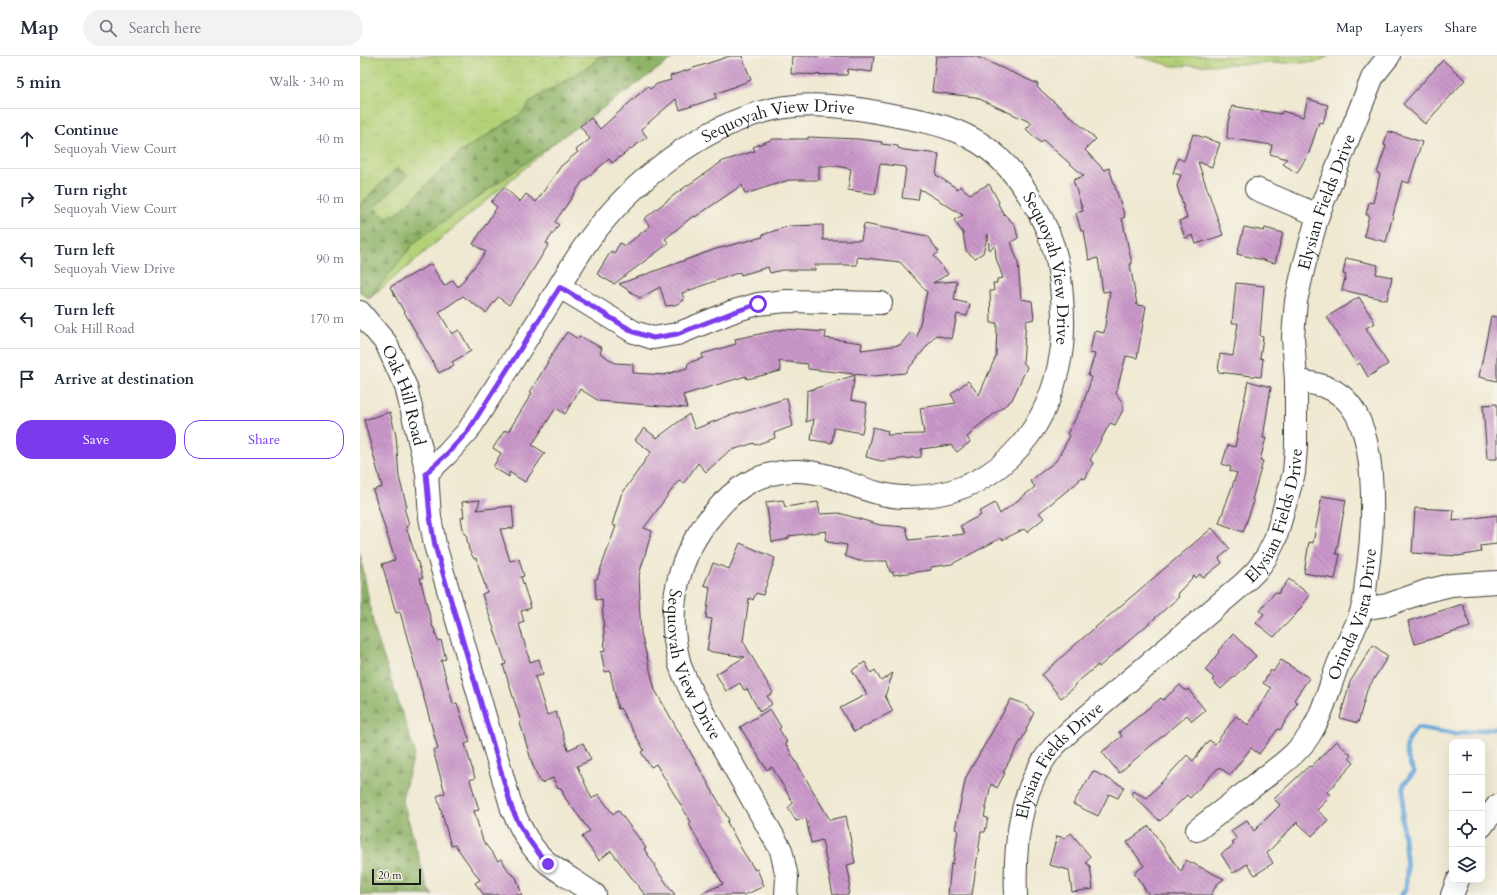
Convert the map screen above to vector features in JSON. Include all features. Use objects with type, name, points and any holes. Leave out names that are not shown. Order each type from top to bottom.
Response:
[{"type":"street","name":"Elysian Fields Drive","points":[[1016,895],[1015,869],[1020,822],[1036,775],[1049,752],[1071,730],[1243,584],[1268,556],[1275,540],[1294,473],[1296,447],[1296,381],[1293,337],[1296,301],[1318,215],[1373,76],[1390,56]]},
{"type":"street","name":"Sequoyah View Drive","points":[[426,473],[447,454],[468,431],[589,240],[623,200],[656,170],[699,140],[738,120],[775,109],[811,105],[850,107],[937,124],[970,137],[996,154],[1023,185],[1044,223],[1059,267],[1063,310],[1062,351],[1054,386],[1042,414],[1025,442],[1002,465],[973,483],[943,493],[905,497],[874,493],[828,476],[800,470],[773,472],[749,481],[724,500],[699,530],[684,560],[675,597],[674,632],[680,666],[692,693],[781,850],[787,877],[786,895]]},
{"type":"street","points":[[1256,189],[1318,215]]},
{"type":"street","points":[[560,287],[634,332],[653,338],[677,334],[758,304],[786,301],[880,303]]},
{"type":"street","name":"Oak Hill Road","points":[[360,312],[386,343],[406,387],[426,473],[430,517],[435,546],[512,809],[520,828],[532,847],[543,858],[595,895]]},
{"type":"street","name":"Orinda Vista Drive","points":[[1197,830],[1287,759],[1297,750],[1313,730],[1339,662],[1362,609],[1372,547],[1373,511],[1370,462],[1363,432],[1356,414],[1346,400],[1332,389],[1317,383],[1296,381]]},
{"type":"street","points":[[1362,609],[1387,605],[1426,590],[1497,582]]},
{"type":"street","points":[[1485,822],[1497,806]]},
{"type":"street","points":[[1452,895],[1457,883]]},
{"type":"green space","points":[[360,56],[658,56],[369,299],[360,292]]},
{"type":"green space","points":[[599,56],[676,56],[415,242],[369,299],[360,292],[360,204],[397,168],[408,175],[374,208],[385,217],[397,214],[459,153],[522,113],[531,101],[591,65]]},
{"type":"green space","points":[[1136,56],[1329,56],[1317,62],[1173,66]]},
{"type":"green space","points":[[360,553],[374,628],[415,753],[402,798],[428,889],[433,895],[360,895]]},
{"type":"building","points":[[730,56],[742,56],[751,80],[715,94],[716,98],[680,110],[676,99],[641,129],[647,137],[612,163],[609,159],[582,182],[555,222],[559,225],[546,243],[549,244],[509,305],[498,297],[486,313],[463,296],[439,312],[452,334],[459,330],[471,351],[452,362],[454,365],[439,373],[390,287],[431,264],[444,286],[453,280],[458,287],[486,252],[473,244],[497,207],[491,202],[504,187],[520,202],[526,194],[536,202],[561,166],[578,152],[576,150],[590,139],[580,126],[591,118],[600,129],[648,86],[650,89],[657,84],[671,80],[670,76]]},
{"type":"building","points":[[792,56],[874,56],[872,72],[848,69],[847,75],[791,74]]},
{"type":"building","points":[[936,56],[975,56],[1038,84],[1037,87],[1096,139],[1085,150],[1104,170],[1109,168],[1125,217],[1122,218],[1132,264],[1130,264],[1137,305],[1146,306],[1137,358],[1126,356],[1116,393],[1122,402],[1123,410],[1115,425],[1110,423],[1090,460],[1093,463],[1085,479],[1081,477],[1078,482],[1039,513],[1044,518],[1027,532],[1024,529],[1002,540],[1001,538],[952,564],[931,567],[931,570],[893,575],[893,572],[890,572],[887,561],[859,561],[845,556],[847,545],[827,542],[828,540],[825,540],[827,531],[789,536],[789,538],[784,540],[772,542],[766,502],[783,500],[785,507],[818,502],[820,514],[839,513],[880,525],[906,527],[909,540],[965,534],[960,526],[981,515],[979,512],[995,503],[1000,514],[1035,487],[1030,481],[1056,461],[1070,436],[1067,434],[1082,407],[1092,377],[1088,376],[1095,354],[1090,353],[1094,331],[1104,333],[1110,291],[1103,292],[1098,258],[1089,260],[1084,231],[1081,231],[1076,213],[1083,211],[1073,180],[1084,176],[1043,140],[1041,143],[1026,129],[1032,123],[975,97],[932,92]]},
{"type":"building","points":[[1443,60],[1465,80],[1425,124],[1403,104]]},
{"type":"building","points":[[1308,99],[1328,105],[1323,123],[1319,122],[1309,153],[1297,173],[1283,164],[1287,159],[1270,154],[1272,145],[1227,138],[1228,122],[1232,106],[1281,114],[1282,111],[1303,117]]},
{"type":"building","points":[[1388,131],[1422,142],[1409,183],[1402,181],[1386,242],[1364,236],[1369,215],[1366,215],[1369,202],[1373,203],[1380,174],[1377,173],[1386,146],[1384,145]]},
{"type":"building","points":[[1193,134],[1220,143],[1212,167],[1198,162],[1223,235],[1196,244],[1193,235],[1185,238],[1179,221],[1187,218],[1177,186],[1181,175],[1173,173],[1178,158],[1184,161]]},
{"type":"building","points":[[808,137],[858,139],[882,142],[881,144],[898,146],[898,148],[904,150],[939,154],[936,175],[958,189],[960,186],[970,194],[989,184],[1003,213],[1015,225],[1018,238],[1011,242],[1018,262],[1021,299],[1032,301],[1034,319],[1026,321],[1023,362],[1027,367],[1012,400],[972,431],[973,432],[967,437],[970,442],[957,452],[951,445],[921,449],[921,457],[881,461],[866,457],[873,427],[888,431],[887,435],[924,434],[920,408],[956,403],[951,394],[968,381],[979,395],[996,356],[997,323],[991,323],[990,291],[994,291],[993,283],[997,283],[997,279],[1003,278],[996,258],[995,246],[989,250],[988,234],[983,253],[975,258],[966,251],[963,233],[954,220],[963,215],[920,189],[918,200],[902,198],[906,167],[880,164],[875,194],[848,190],[851,169],[837,166],[819,166],[819,180],[789,180],[745,194],[742,185],[695,217],[693,216],[665,239],[669,243],[614,284],[597,274],[611,251],[614,253],[620,243],[625,246],[650,226],[644,219],[678,192],[723,161],[755,151],[753,147],[773,139],[808,139]]},
{"type":"building","points":[[864,224],[927,236],[939,252],[934,256],[948,274],[933,283],[957,281],[954,300],[970,304],[967,316],[957,314],[952,339],[936,335],[905,373],[873,376],[808,369],[808,364],[779,361],[781,371],[747,379],[746,376],[683,395],[687,408],[599,401],[580,389],[565,414],[556,408],[532,445],[545,453],[525,482],[509,472],[509,477],[493,467],[501,453],[493,448],[505,430],[508,432],[532,393],[530,392],[547,362],[567,332],[578,339],[579,336],[602,348],[600,353],[615,363],[633,364],[633,373],[664,375],[687,368],[688,363],[703,358],[702,354],[736,344],[735,339],[784,329],[826,332],[825,338],[862,343],[861,350],[900,345],[911,332],[917,337],[927,292],[900,262],[857,257],[857,265],[815,265],[815,270],[782,270],[770,273],[768,267],[741,275],[740,272],[682,293],[684,300],[675,305],[666,306],[660,287],[640,298],[619,284],[716,249],[763,237],[762,235],[789,226],[823,225],[823,240],[861,240]]},
{"type":"building","points":[[1244,227],[1264,231],[1265,228],[1283,233],[1275,263],[1237,254]]},
{"type":"building","points":[[1346,258],[1378,265],[1376,274],[1392,277],[1387,300],[1342,290],[1346,275],[1343,274]]},
{"type":"building","points":[[1236,283],[1264,286],[1260,336],[1263,337],[1260,358],[1263,359],[1261,377],[1218,372],[1220,354],[1233,356],[1238,323],[1232,323]]},
{"type":"building","points":[[1359,297],[1375,323],[1366,328],[1388,364],[1368,377],[1360,363],[1357,365],[1327,317]]},
{"type":"building","points":[[1491,316],[1497,317],[1497,381],[1479,377]]},
{"type":"building","points":[[855,375],[851,400],[867,403],[862,433],[834,428],[832,443],[811,440],[814,419],[806,422],[807,391]]},
{"type":"building","points":[[1248,381],[1271,387],[1263,438],[1266,438],[1260,460],[1263,461],[1252,500],[1254,501],[1243,532],[1219,523],[1237,473],[1230,471],[1231,467],[1222,464],[1228,445],[1235,447]]},
{"type":"building","points":[[787,398],[793,426],[774,433],[775,438],[755,445],[754,443],[729,451],[706,472],[698,463],[684,483],[679,480],[644,528],[652,531],[639,575],[641,633],[655,690],[729,820],[727,822],[742,850],[755,870],[757,869],[764,886],[745,895],[698,895],[723,884],[689,824],[691,822],[656,764],[651,767],[641,752],[644,750],[620,708],[618,709],[610,671],[605,672],[601,652],[605,651],[602,599],[596,600],[595,579],[597,579],[616,526],[612,525],[621,495],[651,452],[635,440],[644,428],[657,438],[689,414],[695,429],[728,416]]},
{"type":"building","points":[[1497,404],[1497,459],[1487,459],[1483,405]]},
{"type":"building","points":[[390,412],[396,436],[399,477],[407,507],[404,508],[409,524],[406,527],[423,578],[420,578],[433,628],[438,641],[441,640],[446,659],[441,660],[453,704],[457,703],[470,742],[465,744],[475,778],[470,780],[479,810],[474,811],[483,841],[498,861],[501,859],[510,873],[516,877],[522,895],[484,895],[475,883],[480,880],[455,845],[451,846],[437,796],[445,793],[433,750],[438,749],[400,612],[396,613],[382,564],[395,560],[373,490],[382,487],[364,420]]},
{"type":"building","points":[[1322,496],[1346,500],[1336,554],[1340,554],[1335,579],[1304,573],[1309,542],[1313,543]]},
{"type":"building","points":[[480,500],[477,510],[512,506],[514,528],[500,529],[510,561],[519,559],[524,576],[521,577],[531,608],[521,611],[524,622],[519,624],[530,662],[539,659],[543,674],[535,677],[547,715],[556,712],[568,750],[583,743],[591,760],[577,766],[592,799],[598,794],[613,814],[618,810],[646,848],[644,849],[655,865],[654,866],[675,895],[645,895],[611,851],[599,860],[582,837],[590,831],[565,798],[561,788],[558,789],[553,778],[541,783],[533,766],[503,665],[506,664],[482,594],[487,592],[476,558],[474,559],[469,550],[466,534],[464,534],[461,518],[464,517],[462,502]]},
{"type":"building","points":[[1415,508],[1454,510],[1453,521],[1497,515],[1497,544],[1480,546],[1481,552],[1458,556],[1412,553]]},
{"type":"building","points":[[1212,528],[1230,549],[1219,558],[1222,563],[1203,578],[1200,574],[1196,578],[1194,576],[1177,594],[1179,597],[1099,667],[1098,665],[1074,685],[1075,687],[1061,698],[1042,675],[1076,644]]},
{"type":"building","points":[[740,543],[775,558],[763,595],[756,593],[753,600],[749,598],[743,641],[773,693],[767,696],[772,704],[760,712],[747,689],[744,690],[740,683],[726,691],[716,674],[745,657],[707,651],[712,619],[706,618],[710,587],[704,585],[713,563],[729,569]]},
{"type":"building","points":[[1289,579],[1310,595],[1296,614],[1274,637],[1256,623],[1264,614],[1260,611],[1275,592],[1278,594]]},
{"type":"building","points":[[1463,604],[1470,627],[1415,644],[1408,621]]},
{"type":"building","points":[[1233,634],[1256,656],[1221,689],[1212,680],[1214,678],[1205,670],[1219,652],[1218,651]]},
{"type":"building","points":[[1373,645],[1388,656],[1367,690],[1358,723],[1340,718],[1350,682]]},
{"type":"building","points":[[1281,660],[1309,678],[1294,700],[1297,703],[1280,730],[1278,729],[1259,754],[1251,748],[1230,775],[1219,767],[1190,798],[1187,795],[1160,821],[1131,794],[1133,791],[1147,798],[1187,755],[1193,761],[1209,740],[1215,744],[1236,716],[1248,725],[1271,688],[1263,683],[1271,670],[1273,672]]},
{"type":"building","points":[[865,662],[871,673],[875,670],[881,681],[893,673],[885,696],[893,711],[854,732],[840,708],[867,694],[852,670]]},
{"type":"building","points":[[1180,685],[1186,691],[1188,689],[1205,710],[1192,721],[1187,715],[1119,773],[1102,752],[1122,736],[1119,732],[1161,698],[1163,700]]},
{"type":"building","points":[[1011,699],[1024,704],[1034,713],[1026,729],[1027,730],[1003,772],[1005,773],[997,788],[991,784],[984,817],[988,818],[985,832],[981,832],[972,895],[948,895],[951,863],[953,864],[958,830],[955,829],[966,777]]},
{"type":"building","points":[[770,709],[781,727],[779,729],[787,742],[785,743],[830,820],[846,816],[855,863],[847,865],[850,879],[848,895],[833,895],[822,840],[811,843],[806,818],[796,821],[788,808],[793,803],[772,767],[767,770],[740,727]]},
{"type":"building","points":[[1336,741],[1351,755],[1349,758],[1354,763],[1327,792],[1331,796],[1317,810],[1328,820],[1312,836],[1297,822],[1267,853],[1273,863],[1255,875],[1247,864],[1233,873],[1221,854],[1234,845],[1232,842],[1237,839],[1231,831],[1247,820],[1254,831],[1280,805],[1274,799],[1309,766],[1311,767]]},
{"type":"building","points":[[1093,771],[1124,787],[1118,798],[1109,794],[1098,816],[1073,804]]},
{"type":"building","points":[[1149,826],[1181,872],[1186,860],[1224,879],[1217,884],[1211,895],[1149,895],[1134,873],[1144,866],[1127,842]]},
{"type":"building","points":[[1071,833],[1090,856],[1086,863],[1090,866],[1093,889],[1072,892],[1069,870],[1049,865],[1057,836],[1065,838]]},
{"type":"waterway","points":[[1401,895],[1406,890],[1407,868],[1402,818],[1404,784],[1414,772],[1408,759],[1406,749],[1412,734],[1417,728],[1455,734],[1497,728]]},
{"type":"route","points":[[548,864],[532,847],[520,828],[512,809],[435,546],[430,517],[426,473],[447,454],[468,431],[560,287],[634,332],[653,338],[677,334],[696,328],[734,312],[758,304]]}]
